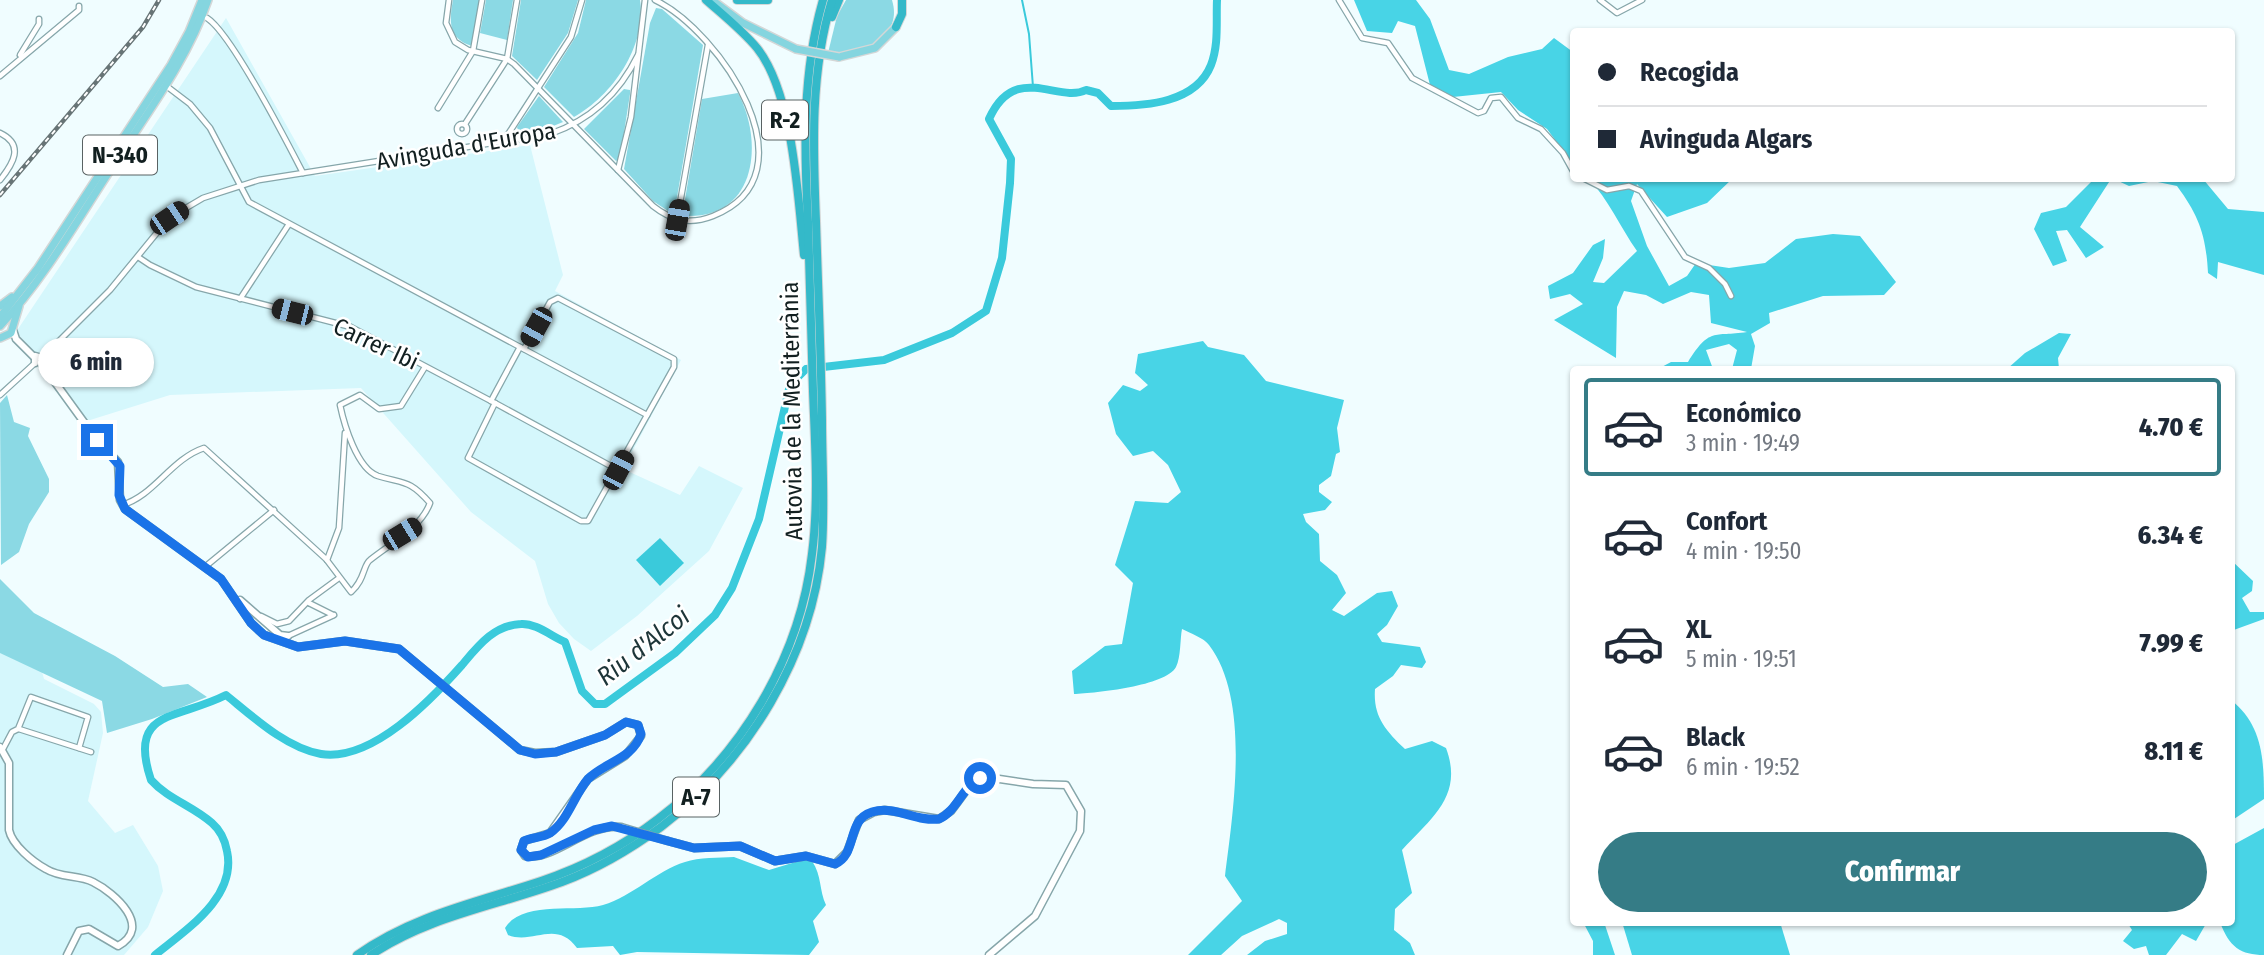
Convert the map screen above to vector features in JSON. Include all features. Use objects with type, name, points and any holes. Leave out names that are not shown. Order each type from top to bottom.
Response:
[{"type":"highway","name":"R-2","points":[[706,0],[758,49],[774,78],[789,140],[810,267],[811,325]]},
{"type":"highway","points":[[737,0],[768,0]]},
{"type":"highway","name":"Autovia de la Mediterrània","points":[[358,955],[414,922],[562,882],[606,862],[660,828],[704,790],[738,751],[780,684],[798,645],[814,571],[824,480],[810,267],[806,96],[813,43],[824,0]]},
{"type":"highway","name":"Autovia de la Mediterrània","points":[[810,267],[813,128],[821,42],[832,0]]},
{"type":"highway","points":[[821,42],[839,0]]},
{"type":"highway","points":[[896,27],[899,13],[897,0]]},
{"type":"highway","points":[[896,27],[902,14],[902,0]]},
{"type":"highway","name":"Autovia de la Mediterrània","points":[[811,325],[816,485],[814,571]]},
{"type":"highway","name":"Autovia de la Mediterrània","points":[[371,955],[412,932],[463,909]]},
{"type":"main road","name":"N-340","points":[[0,326],[2,313],[28,282],[175,57],[202,0]]},
{"type":"main road","name":"N-340","points":[[2,313],[20,303],[177,65],[193,39],[208,0]]},
{"type":"main road","points":[[712,0],[744,23],[796,49],[839,57],[875,48],[896,27]]},
{"type":"main road","points":[[2,337],[13,328],[20,303]]},
{"type":"main road","points":[[2,313],[13,328]]},
{"type":"street","points":[[449,0],[446,23],[449,34],[459,45],[507,59],[538,86],[653,206],[677,220],[699,220],[724,211],[747,193],[756,170],[756,143],[749,109],[737,80],[708,44],[655,0]]},
{"type":"street","points":[[438,108],[473,51],[482,0]]},
{"type":"street","points":[[465,124],[507,59],[517,0]]},
{"type":"street","points":[[503,143],[574,31],[582,0]]},
{"type":"street","points":[[618,170],[631,117],[645,0]]},
{"type":"street","points":[[1339,0],[1362,38],[1388,43],[1412,78],[1451,102],[1478,113],[1484,111],[1491,98],[1501,97],[1518,118],[1541,129],[1563,153],[1570,166]]},
{"type":"street","points":[[1600,0],[1617,13],[1642,0]]},
{"type":"street","points":[[0,76],[79,10],[79,6]]},
{"type":"street","points":[[207,18],[215,23],[233,48],[303,173]]},
{"type":"street","points":[[22,57],[20,55],[39,24],[39,19]]},
{"type":"street","points":[[677,220],[708,44]]},
{"type":"street","name":"Avinguda d'Europa","points":[[0,395],[80,323],[169,218],[203,198],[239,184],[550,134],[574,125],[606,102],[626,78],[638,55]]},
{"type":"street","points":[[169,89],[190,104],[211,128],[249,201],[647,415]]},
{"type":"street","points":[[0,134],[11,141],[16,155],[13,164],[0,180]]},
{"type":"street","points":[[1591,182],[1608,190],[1629,186],[1641,191],[1687,260],[1709,268],[1729,289],[1731,296]]},
{"type":"street","points":[[240,299],[289,224]]},
{"type":"street","name":"Carrer Ibi","points":[[138,257],[190,285],[351,327],[618,470]]},
{"type":"street","points":[[561,298],[674,359],[674,367],[595,514],[585,522],[470,461],[468,455],[522,348],[550,302],[561,298]]},
{"type":"street","points":[[13,328],[16,339],[38,360],[90,432],[118,462],[122,505],[226,583],[254,626],[277,642],[304,647],[345,641],[393,647],[404,652],[507,742],[530,753],[556,752],[605,735],[626,722],[638,725],[641,736],[630,752],[588,779],[554,829],[546,835],[524,841],[521,850],[525,856],[536,856],[594,830],[621,827],[694,848],[740,846],[775,861],[806,856],[835,864],[847,852],[859,820],[874,811],[891,811],[927,820],[939,819],[951,811],[971,784],[986,777],[1033,784],[1066,785],[1081,811],[1080,831],[1035,916],[989,955]]},
{"type":"street","points":[[2,337],[16,339]]},
{"type":"street","points":[[327,560],[338,531],[346,432],[341,404],[360,395],[379,409],[401,406],[425,367]]},
{"type":"street","points":[[122,505],[135,501],[175,463],[204,448],[327,560],[351,593],[362,581],[367,562],[425,518],[430,503],[403,481],[374,474],[346,432]]},
{"type":"street","points":[[206,566],[274,510]]},
{"type":"street","points":[[251,610],[277,624],[289,621],[339,578]]},
{"type":"street","points":[[236,597],[280,635],[288,636],[334,615],[309,603]]},
{"type":"street","points":[[67,955],[79,931],[89,929],[118,946],[132,930],[134,920],[130,912],[96,883],[47,870],[13,841],[9,830],[8,760],[1,748],[12,732],[18,729],[30,698],[87,715],[79,748]]},
{"type":"street","points":[[18,729],[91,752]]},
{"type":"shaded area","points":[[453,0],[480,0],[472,46],[454,34],[451,22]]},
{"type":"shaded area","points":[[486,0],[513,0],[507,40],[480,33]]},
{"type":"shaded area","points":[[521,0],[578,0],[568,33],[537,80],[512,56]]},
{"type":"shaded area","points":[[586,0],[640,0],[641,17],[638,35],[624,68],[601,96],[574,117],[544,87],[578,33]]},
{"type":"shaded area","points":[[846,0],[892,0],[894,14],[891,25],[876,42],[865,47],[828,53],[837,16]]},
{"type":"shaded area","points":[[1354,0],[1416,0],[1430,19],[1449,70],[1469,74],[1508,57],[1542,49],[1554,38],[1570,50],[1570,160],[1547,129],[1518,110],[1501,92],[1453,97],[1430,85],[1415,26],[1398,21],[1392,33],[1367,31]]},
{"type":"shaded area","points":[[656,8],[662,9],[703,45],[675,209],[671,213],[653,201],[624,169],[650,23]]},
{"type":"shaded area","points":[[226,18],[315,176],[530,145],[563,275],[555,291],[681,360],[623,469],[680,495],[699,466],[743,488],[709,551],[637,616],[591,651],[574,639],[559,623],[548,604],[535,561],[471,512],[361,388],[170,395],[87,421],[54,373],[16,332]]},
{"type":"shaded area","points":[[624,89],[630,90],[630,94],[620,158],[616,161],[584,129]]},
{"type":"shaded area","points":[[738,93],[751,133],[752,154],[748,174],[740,191],[727,205],[709,214],[685,216],[683,211],[702,99]]},
{"type":"shaded area","points":[[539,96],[563,122],[546,129],[519,133],[517,127]]},
{"type":"shaded area","points":[[1592,182],[1729,182],[1707,203],[1667,217],[1637,184],[1631,201],[1647,246],[1669,286],[1687,276],[1696,263],[1729,268],[1765,263],[1796,239],[1833,234],[1860,236],[1896,282],[1884,295],[1823,296],[1769,313],[1770,323],[1751,334],[1755,346],[1752,366],[1733,366],[1737,350],[1729,344],[1706,350],[1712,366],[1664,366],[1671,362],[1688,362],[1707,338],[1719,334],[1747,332],[1711,323],[1709,295],[1691,292],[1663,304],[1646,295],[1624,291],[1617,307],[1616,358],[1554,320],[1583,304],[1570,294],[1550,299],[1548,286],[1573,273],[1593,245],[1605,239],[1603,258],[1593,282],[1604,283],[1637,251]]},
{"type":"shaded area","points":[[2091,182],[2109,182],[2080,227],[2104,247],[2086,258],[2067,230],[2056,231],[2067,261],[2053,266],[2034,229],[2041,213],[2066,207]]},
{"type":"shaded area","points":[[2120,182],[2148,182],[2129,186]]},
{"type":"shaded area","points":[[2158,182],[2206,182],[2228,209],[2264,212],[2264,275],[2218,262],[2217,279],[2208,273],[2200,226],[2177,186]]},
{"type":"shaded area","points":[[2059,333],[2071,334],[2058,358],[2059,366],[2010,366],[2025,353]]},
{"type":"shaded area","points":[[1203,341],[1208,347],[1244,355],[1266,381],[1344,400],[1337,428],[1340,452],[1336,454],[1331,476],[1319,485],[1319,492],[1332,502],[1325,510],[1303,514],[1306,522],[1319,534],[1320,561],[1337,575],[1346,593],[1332,610],[1344,616],[1377,593],[1392,591],[1398,606],[1387,625],[1377,634],[1382,642],[1420,647],[1426,662],[1422,668],[1401,665],[1393,676],[1375,689],[1378,715],[1386,729],[1405,749],[1432,741],[1446,748],[1450,765],[1451,780],[1442,805],[1402,850],[1412,893],[1395,909],[1394,930],[1410,943],[1415,955],[1247,955],[1265,941],[1287,934],[1287,923],[1279,919],[1242,936],[1221,955],[1188,955],[1242,901],[1225,876],[1236,757],[1235,725],[1222,668],[1207,642],[1182,629],[1178,663],[1170,674],[1145,684],[1074,694],[1072,671],[1105,646],[1122,644],[1133,583],[1115,565],[1135,501],[1168,503],[1181,492],[1168,465],[1153,451],[1133,456],[1116,434],[1108,403],[1123,385],[1140,391],[1148,385],[1135,373],[1138,354]]},
{"type":"shaded area","points":[[7,395],[14,422],[30,428],[28,436],[49,479],[49,492],[29,524],[19,552],[1,565],[0,403]]},
{"type":"shaded area","points":[[660,538],[684,563],[660,586],[636,560]]},
{"type":"shaded area","points":[[2235,564],[2253,581],[2252,591],[2242,598],[2250,612],[2264,612],[2264,619],[2235,630]]},
{"type":"shaded area","points":[[0,579],[34,613],[115,656],[163,687],[188,684],[207,697],[107,733],[102,701],[0,653]]},
{"type":"shaded area","points":[[0,647],[41,668],[44,679],[94,704],[101,712],[103,733],[88,801],[115,833],[133,825],[158,866],[163,891],[148,927],[124,955],[0,955]]},
{"type":"shaded area","points":[[2235,704],[2250,721],[2260,745],[2264,799],[2235,818]]},
{"type":"shaded area","points":[[2264,828],[2264,955],[2237,948],[2227,938],[2222,926],[2235,926],[2235,844]]},
{"type":"shaded area","points":[[734,857],[769,870],[802,860],[812,861],[826,905],[813,921],[819,942],[809,955],[637,952],[620,955],[613,946],[577,948],[561,935],[517,937],[508,935],[505,928],[513,919],[536,911],[592,907],[614,901],[664,871],[685,862],[703,858]]},
{"type":"shaded area","points":[[1585,926],[1605,926],[1615,955],[1593,955],[1593,941]]},
{"type":"shaded area","points":[[1623,926],[1781,926],[1790,955],[1632,955]]},
{"type":"shaded area","points":[[2130,926],[2205,926],[2196,941],[2182,934],[2166,955],[2149,955],[2146,946],[2134,949],[2123,941],[2132,930]]},
{"type":"waterway","points":[[1022,0],[1029,34],[1033,87]]},
{"type":"waterway","name":"Riu d'Alcoi","points":[[155,955],[207,911],[224,883],[228,868],[225,843],[215,826],[151,780],[145,757],[146,740],[151,728],[174,714],[226,695],[270,730],[295,745],[321,754],[340,754],[380,739],[399,726],[434,695],[487,638],[503,628],[521,624],[538,628],[565,642],[582,691],[595,704],[605,704],[675,653],[715,615],[732,588],[759,519],[790,385],[806,369],[884,360],[952,333],[986,311],[1002,258],[1010,183],[1011,159],[989,119],[999,102],[1011,92],[1024,88],[1075,93],[1086,90],[1098,93],[1111,106],[1154,103],[1182,95],[1204,78],[1214,57],[1217,0]]},
{"type":"railway","points":[[0,195],[143,27],[159,0]]},
{"type":"route","points":[[97,440],[120,466],[119,495],[125,509],[201,562],[226,583],[251,623],[272,639],[298,647],[345,641],[399,649],[507,742],[530,753],[556,752],[605,735],[626,722],[638,725],[641,734],[630,752],[588,779],[550,833],[524,841],[521,850],[525,856],[541,855],[594,830],[612,826],[694,848],[740,846],[775,861],[802,855],[835,864],[845,856],[853,829],[863,817],[874,811],[885,810],[927,820],[939,819],[951,811],[971,784],[980,778]]}]
